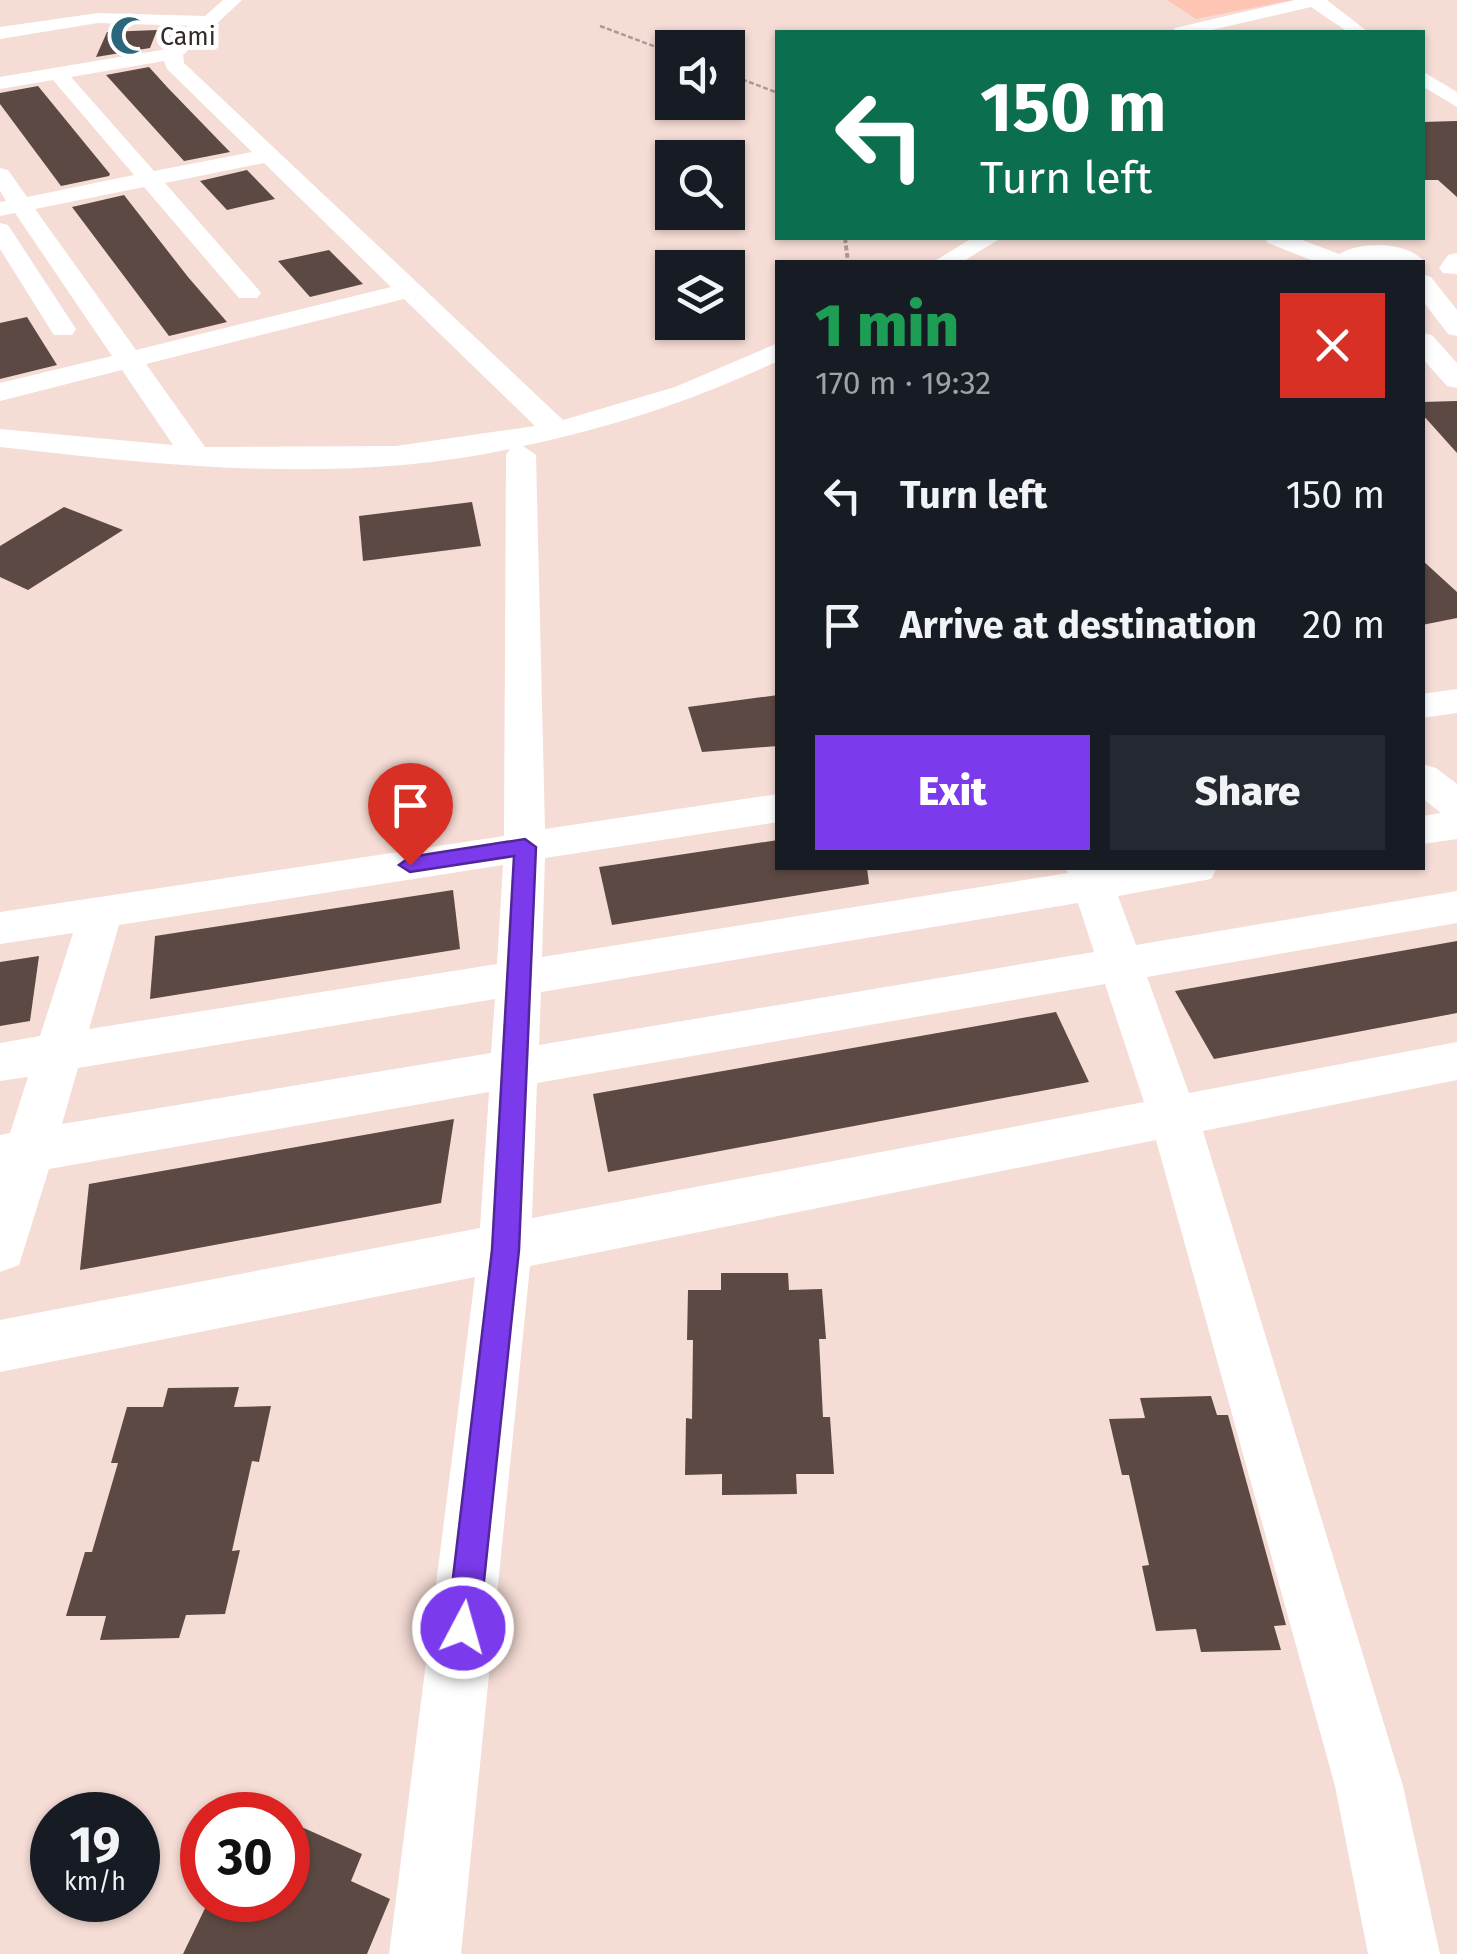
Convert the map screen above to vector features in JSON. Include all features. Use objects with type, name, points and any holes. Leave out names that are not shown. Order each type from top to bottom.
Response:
[{"type":"street","points":[[0,83],[173,54],[233,0]]},
{"type":"street","points":[[1190,30],[1316,0],[1356,30]]},
{"type":"street","points":[[0,33],[98,18],[208,22]]},
{"type":"street","points":[[173,54],[174,65],[409,290],[539,442],[520,978],[505,1250],[425,1954]]},
{"type":"street","points":[[57,73],[248,294]]},
{"type":"street","points":[[1425,79],[1457,101]]},
{"type":"street","points":[[10,207],[269,156]]},
{"type":"street","points":[[0,175],[10,207],[198,459]]},
{"type":"street","points":[[0,230],[63,329]]},
{"type":"street","points":[[936,257],[983,240]]},
{"type":"street","points":[[1289,240],[1368,253]]},
{"type":"street","points":[[1325,240],[1368,253]]},
{"type":"street","points":[[1425,274],[1455,266]]},
{"type":"street","points":[[1425,280],[1457,328]]},
{"type":"street","points":[[0,392],[409,290]]},
{"type":"street","points":[[1425,346],[1442,374]]},
{"type":"street","points":[[0,438],[198,459],[311,461],[539,442],[694,389],[775,352]]},
{"type":"street","points":[[0,458],[176,477],[267,480],[415,472],[539,442],[661,421],[775,374]]},
{"type":"street","points":[[1425,706],[1457,701]]},
{"type":"street","points":[[1425,778],[1457,805]]},
{"type":"street","points":[[0,928],[775,808]]},
{"type":"street","points":[[1425,830],[1457,825]]},
{"type":"street","points":[[0,1062],[520,978],[1090,876],[1170,870]]},
{"type":"street","points":[[1090,876],[1174,1118],[1369,1786],[1404,1954]]},
{"type":"street","points":[[16,1154],[1457,906]]},
{"type":"street","points":[[0,1248],[16,1154],[62,1052],[101,912]]},
{"type":"street","points":[[0,1346],[505,1250],[1457,1060]]},
{"type":"path","points":[[600,26],[655,47]]},
{"type":"path","points":[[745,80],[775,92]]},
{"type":"shaded area","points":[[1167,0],[1292,0],[1196,19]]},
{"type":"building","points":[[157,30],[150,48],[96,57],[107,32]]},
{"type":"building","points":[[149,67],[230,152],[184,161],[106,75]]},
{"type":"building","points":[[38,86],[109,176],[61,186],[0,104],[0,93]]},
{"type":"building","points":[[1457,121],[1457,197],[1438,180],[1425,180],[1425,122]]},
{"type":"building","points":[[247,170],[275,199],[227,210],[200,181]]},
{"type":"building","points":[[124,195],[227,322],[169,336],[72,207]]},
{"type":"building","points":[[329,250],[363,284],[310,297],[278,261]]},
{"type":"building","points":[[27,317],[57,365],[0,379],[0,323]]},
{"type":"building","points":[[1457,401],[1457,453],[1425,417],[1425,402]]},
{"type":"building","points":[[472,502],[481,546],[363,561],[359,516]]},
{"type":"building","points":[[64,507],[123,530],[28,590],[0,577],[0,546]]},
{"type":"building","points":[[1425,563],[1457,592],[1457,618],[1425,624]]},
{"type":"building","points":[[775,695],[775,746],[702,752],[688,707]]},
{"type":"building","points":[[775,840],[775,870],[867,870],[869,884],[612,925],[599,867]]},
{"type":"building","points":[[453,890],[460,949],[150,999],[155,936]]},
{"type":"building","points":[[1457,941],[1457,1013],[1214,1059],[1175,991]]},
{"type":"building","points":[[39,956],[30,1021],[0,1026],[0,962]]},
{"type":"building","points":[[1056,1012],[1089,1082],[608,1172],[593,1094]]},
{"type":"building","points":[[454,1119],[441,1203],[80,1270],[89,1184]]},
{"type":"building","points":[[721,1273],[788,1273],[789,1290],[822,1289],[826,1339],[819,1339],[823,1417],[830,1417],[834,1474],[796,1474],[797,1494],[722,1495],[722,1474],[685,1475],[686,1418],[692,1419],[693,1340],[687,1340],[688,1290],[721,1290]]},
{"type":"building","points":[[239,1387],[234,1407],[271,1406],[259,1462],[252,1461],[232,1551],[240,1550],[225,1614],[186,1615],[179,1638],[100,1640],[106,1616],[66,1616],[85,1552],[92,1552],[118,1463],[111,1463],[127,1407],[163,1407],[168,1388]]},
{"type":"building","points":[[1211,1396],[1217,1415],[1228,1415],[1286,1625],[1274,1626],[1281,1650],[1201,1652],[1196,1629],[1156,1631],[1142,1566],[1149,1565],[1129,1475],[1122,1475],[1109,1419],[1145,1418],[1140,1398]]},
{"type":"building","points":[[310,1831],[362,1854],[351,1881],[390,1899],[367,1954],[183,1954],[198,1922],[310,1922]]},
{"type":"place","name":"Cami","points":[[130,36]]},
{"type":"route","points":[[410,865],[525,847],[505,1250],[463,1628]]}]
